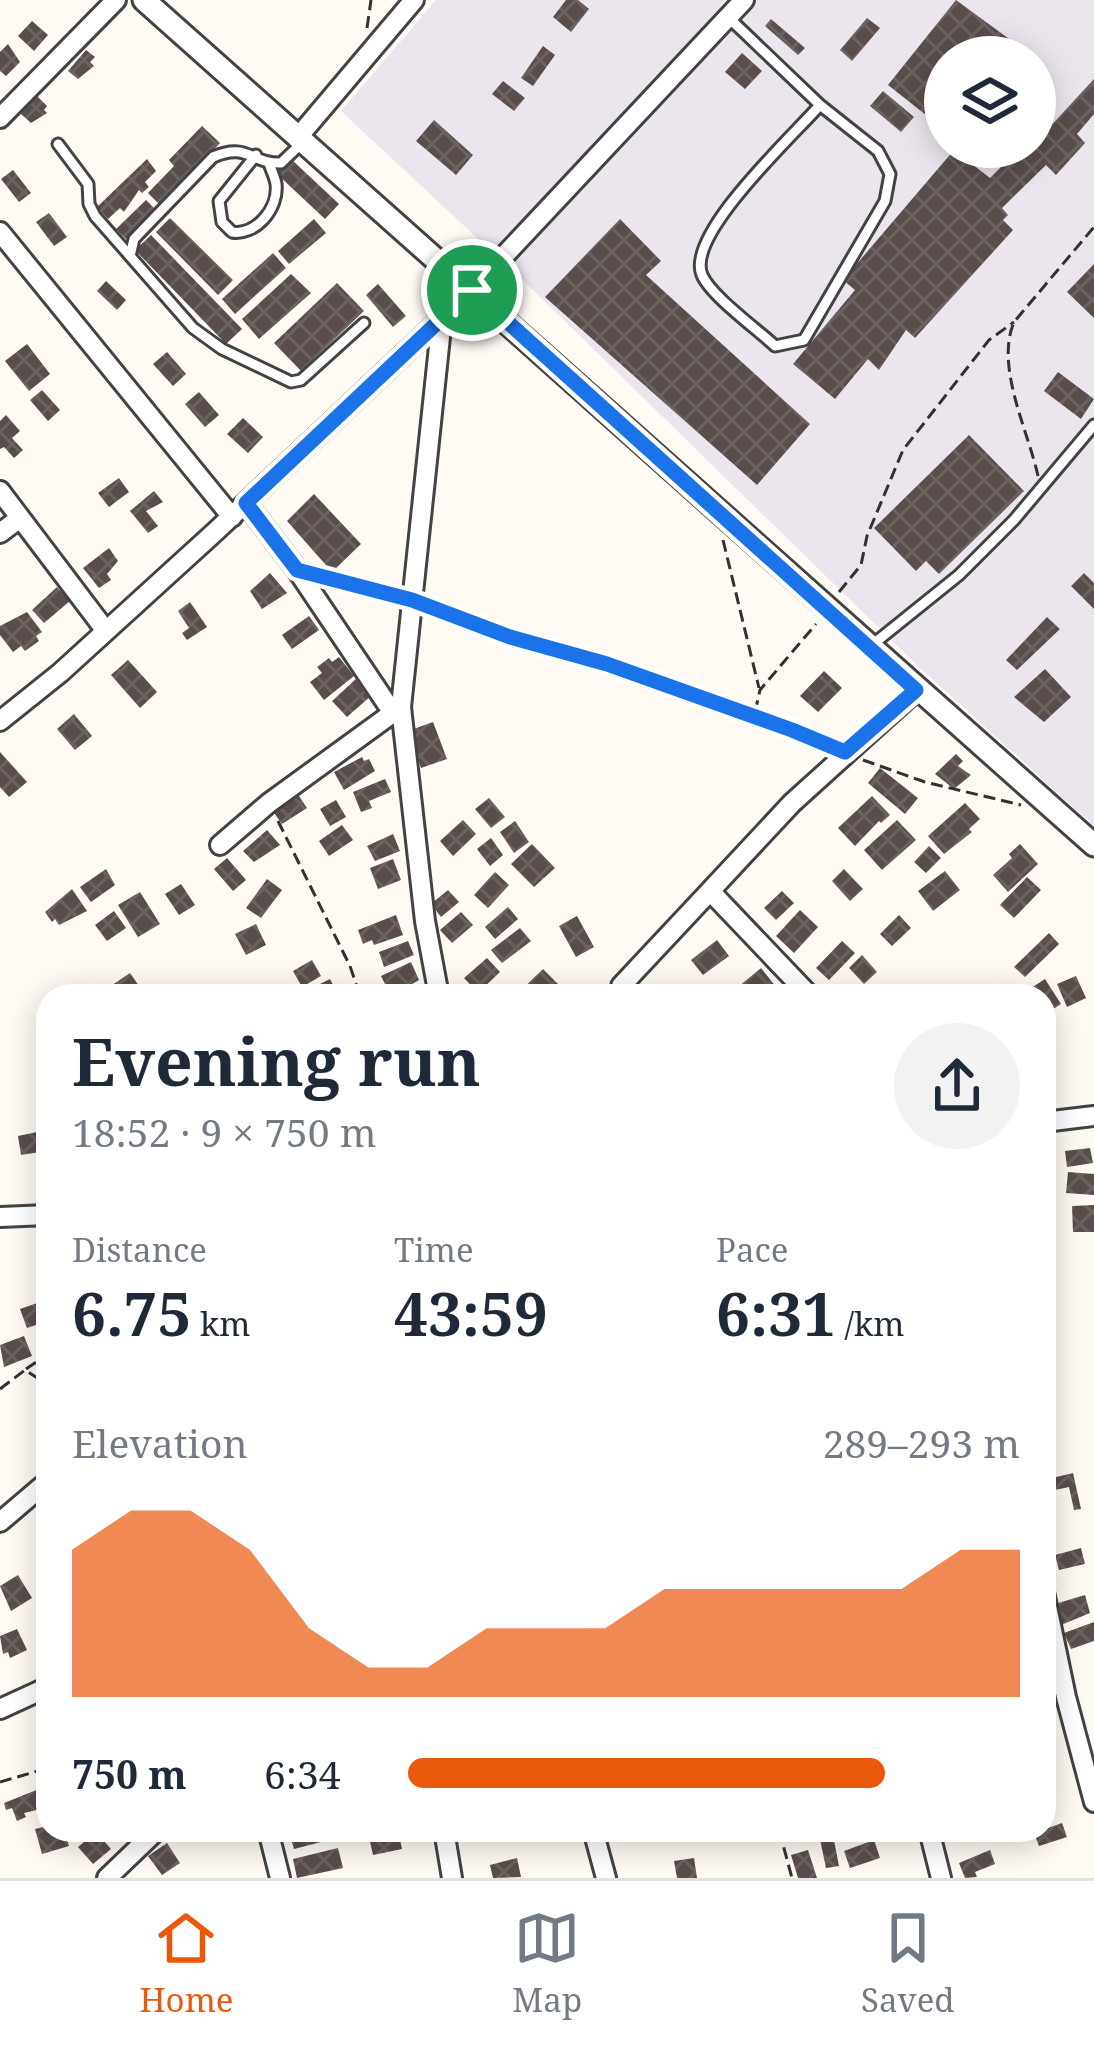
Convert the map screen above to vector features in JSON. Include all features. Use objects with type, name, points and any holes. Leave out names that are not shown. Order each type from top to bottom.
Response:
[{"type":"street","points":[[0,118],[116,0]]},
{"type":"street","points":[[144,0],[1094,845]]},
{"type":"street","points":[[301,138],[414,0]]},
{"type":"street","points":[[0,721],[239,510],[472,290],[744,0]]},
{"type":"street","points":[[0,232],[239,510],[297,570],[397,710]]},
{"type":"street","points":[[437,984],[397,710],[442,318]]},
{"type":"street","points":[[0,491],[106,631]]},
{"type":"street","points":[[0,533],[20,518]]},
{"type":"street","points":[[627,984],[710,890],[845,752],[916,690]]},
{"type":"street","points":[[220,845],[269,803],[397,710]]},
{"type":"street","points":[[710,890],[799,984]]},
{"type":"street","points":[[1056,1121],[1094,1116]]},
{"type":"street","points":[[0,1217],[36,1215]]},
{"type":"street","points":[[0,1522],[36,1491]]},
{"type":"street","points":[[1056,1649],[1094,1802]]},
{"type":"street","points":[[0,1709],[36,1692]]},
{"type":"street","points":[[107,1878],[145,1842]]},
{"type":"street","points":[[271,1842],[280,1878]]},
{"type":"street","points":[[445,1842],[452,1878]]},
{"type":"street","points":[[596,1842],[606,1878]]},
{"type":"street","points":[[932,1842],[939,1878]]},
{"type":"lane","points":[[728,17],[820,105],[878,151],[890,174],[885,201],[804,340],[775,346],[703,280],[698,260],[702,244],[723,212],[820,105]]},
{"type":"lane","points":[[130,256],[134,239],[213,157],[245,150],[269,163],[281,163],[301,138]]},
{"type":"lane","points":[[58,144],[88,184],[95,216],[194,328],[222,349],[290,382],[301,380],[364,323]]},
{"type":"lane","points":[[256,155],[219,202],[222,222],[232,232],[257,228],[274,197],[276,184],[269,163]]},
{"type":"lane","points":[[868,648],[959,575],[1094,425]]},
{"type":"path","points":[[368,52],[371,0]]},
{"type":"path","points":[[754,716],[760,690],[861,566],[867,536],[903,450],[989,340],[1014,322],[1094,227]]},
{"type":"path","points":[[1014,322],[1004,358],[1012,373],[1020,423],[1040,489]]},
{"type":"path","points":[[714,506],[760,690]]},
{"type":"path","points":[[297,570],[412,600],[510,637],[607,664],[926,782],[1023,806]]},
{"type":"path","points":[[269,803],[355,984]]},
{"type":"path","points":[[0,1389],[36,1362]]},
{"type":"path","points":[[25,1370],[36,1377]]},
{"type":"path","points":[[0,1782],[36,1772]]},
{"type":"path","points":[[782,1842],[792,1878]]},
{"type":"shaded area","points":[[436,0],[1094,0],[1094,826],[919,667],[535,292],[341,111]]},
{"type":"building","points":[[566,0],[578,0],[589,9],[571,32],[553,17]]},
{"type":"building","points":[[956,0],[1005,36],[927,36]]},
{"type":"building","points":[[867,18],[880,28],[852,61],[840,50]]},
{"type":"building","points":[[771,19],[805,48],[798,55],[765,26]]},
{"type":"building","points":[[32,21],[48,35],[34,51],[18,36]]},
{"type":"building","points":[[924,40],[924,113],[888,85]]},
{"type":"building","points":[[8,44],[20,62],[6,76],[0,71],[0,52]]},
{"type":"building","points":[[543,46],[555,55],[533,86],[521,78]]},
{"type":"building","points":[[86,50],[95,57],[90,62],[94,66],[78,79],[68,71]]},
{"type":"building","points":[[742,53],[762,71],[745,89],[725,72]]},
{"type":"building","points":[[1094,79],[1094,114],[1077,134],[1085,143],[1056,175],[1049,168],[1056,168],[1056,120]]},
{"type":"building","points":[[503,81],[525,98],[514,111],[492,94]]},
{"type":"building","points":[[883,91],[914,117],[901,132],[870,106]]},
{"type":"building","points":[[36,95],[47,106],[47,113],[31,123],[20,113]]},
{"type":"building","points":[[434,120],[473,155],[456,175],[416,141]]},
{"type":"building","points":[[202,126],[220,143],[160,205],[148,193],[174,166],[169,160]]},
{"type":"building","points":[[147,159],[156,171],[145,182],[149,187],[142,193],[139,190],[124,212],[120,208],[108,219],[97,207]]},
{"type":"building","points":[[291,159],[339,204],[325,219],[277,174]]},
{"type":"building","points":[[939,168],[977,168],[990,178],[1000,168],[1043,168],[1002,208],[1008,215],[1003,220],[1013,230],[915,338],[906,330],[879,370],[868,359],[835,399],[793,364],[855,290],[843,280]]},
{"type":"building","points":[[13,170],[31,193],[19,202],[1,179]]},
{"type":"building","points":[[146,200],[156,210],[126,239],[116,229]]},
{"type":"building","points":[[49,213],[67,237],[54,246],[36,222]]},
{"type":"building","points":[[170,218],[233,280],[218,295],[156,232]]},
{"type":"building","points":[[314,219],[326,233],[289,264],[278,251]]},
{"type":"building","points":[[620,219],[661,261],[646,275],[810,424],[757,485],[545,297]]},
{"type":"building","points":[[151,235],[242,329],[226,344],[135,250]]},
{"type":"building","points":[[273,253],[286,268],[235,314],[222,299]]},
{"type":"building","points":[[1094,264],[1094,318],[1067,292]]},
{"type":"building","points":[[291,274],[311,293],[259,339],[242,319]]},
{"type":"building","points":[[106,281],[126,300],[117,310],[97,291]]},
{"type":"building","points":[[337,283],[364,311],[301,371],[274,343]]},
{"type":"building","points":[[378,284],[406,316],[393,327],[366,295]]},
{"type":"building","points":[[27,344],[50,374],[29,391],[5,361]]},
{"type":"building","points":[[167,352],[186,374],[173,386],[153,364]]},
{"type":"building","points":[[1058,372],[1094,399],[1081,419],[1044,391]]},
{"type":"building","points":[[42,390],[60,410],[48,421],[30,400]]},
{"type":"building","points":[[199,392],[219,415],[205,427],[185,404]]},
{"type":"building","points":[[6,415],[20,431],[12,438],[23,450],[14,458],[4,447],[0,449],[0,421]]},
{"type":"building","points":[[243,418],[263,437],[248,453],[227,434]]},
{"type":"building","points":[[969,435],[1024,491],[939,574],[926,561],[916,571],[874,528]]},
{"type":"building","points":[[119,478],[129,492],[109,507],[98,493]]},
{"type":"building","points":[[154,491],[163,502],[146,511],[158,526],[148,533],[130,511]]},
{"type":"building","points":[[314,494],[361,544],[332,572],[287,521]]},
{"type":"building","points":[[109,548],[118,561],[107,574],[111,580],[99,588],[83,568]]},
{"type":"building","points":[[270,573],[287,593],[262,609],[250,591]]},
{"type":"building","points":[[1084,573],[1094,583],[1094,609],[1071,586]]},
{"type":"building","points":[[57,587],[70,601],[44,623],[32,610]]},
{"type":"building","points":[[190,602],[207,627],[187,640],[182,633],[189,628],[178,611]]},
{"type":"building","points":[[27,612],[42,632],[36,636],[39,641],[25,651],[21,646],[13,652],[0,635],[0,626]]},
{"type":"building","points":[[309,616],[319,630],[292,649],[282,635]]},
{"type":"building","points":[[1047,617],[1060,629],[1017,670],[1006,660]]},
{"type":"building","points":[[339,657],[354,676],[324,700],[310,682],[322,673],[317,667]]},
{"type":"building","points":[[128,660],[157,692],[140,708],[111,675]]},
{"type":"building","points":[[1045,669],[1071,697],[1044,722],[1014,697]]},
{"type":"building","points":[[824,671],[842,688],[818,712],[800,696]]},
{"type":"building","points":[[357,678],[372,695],[347,717],[332,701]]},
{"type":"building","points":[[74,714],[92,736],[75,750],[57,729]]},
{"type":"building","points":[[433,722],[447,759],[421,768],[408,731]]},
{"type":"building","points":[[0,752],[27,782],[9,797],[0,787]]},
{"type":"building","points":[[956,754],[963,761],[958,766],[971,775],[954,789],[935,774]]},
{"type":"building","points":[[362,757],[369,759],[375,771],[344,790],[334,772]]},
{"type":"building","points":[[880,768],[918,798],[905,814],[868,783]]},
{"type":"building","points":[[385,779],[391,792],[369,801],[372,808],[361,812],[353,792]]},
{"type":"building","points":[[297,793],[307,808],[282,824],[272,810]]},
{"type":"building","points":[[872,796],[890,815],[855,846],[838,828]]},
{"type":"building","points":[[489,798],[505,817],[491,828],[475,809]]},
{"type":"building","points":[[336,800],[346,817],[330,826],[320,809]]},
{"type":"building","points":[[965,803],[980,819],[969,829],[972,832],[944,854],[928,836]]},
{"type":"building","points":[[463,820],[476,834],[453,856],[440,841]]},
{"type":"building","points":[[897,820],[916,840],[882,870],[864,850]]},
{"type":"building","points":[[515,821],[529,842],[514,853],[500,832]]},
{"type":"building","points":[[342,825],[353,840],[329,856],[319,841]]},
{"type":"building","points":[[267,830],[280,845],[254,862],[243,851]]},
{"type":"building","points":[[393,834],[400,851],[375,861],[367,846]]},
{"type":"building","points":[[491,838],[503,855],[490,866],[477,849]]},
{"type":"building","points":[[532,844],[555,868],[534,887],[511,864]]},
{"type":"building","points":[[1020,844],[1038,864],[1008,892],[993,875]]},
{"type":"building","points":[[929,846],[941,858],[926,873],[914,862]]},
{"type":"building","points":[[227,858],[246,880],[233,891],[214,869]]},
{"type":"building","points":[[393,859],[401,880],[378,889],[370,868]]},
{"type":"building","points":[[106,869],[115,885],[91,902],[80,887]]},
{"type":"building","points":[[844,869],[863,889],[850,901],[832,881]]},
{"type":"building","points":[[945,871],[960,890],[933,911],[918,891]]},
{"type":"building","points":[[495,872],[509,885],[488,908],[474,895]]},
{"type":"building","points":[[1027,877],[1041,890],[1014,918],[1000,905]]},
{"type":"building","points":[[267,879],[282,890],[261,918],[246,908]]},
{"type":"building","points":[[181,884],[195,905],[179,915],[165,894]]},
{"type":"building","points":[[72,889],[87,911],[59,925],[55,919],[52,922],[45,912]]},
{"type":"building","points":[[448,890],[459,902],[441,917],[431,904]]},
{"type":"building","points":[[782,891],[794,903],[776,920],[764,908]]},
{"type":"building","points":[[140,892],[160,924],[138,937],[118,905]]},
{"type":"building","points":[[508,907],[518,919],[495,939],[485,927]]},
{"type":"building","points":[[800,910],[818,927],[794,953],[776,936]]},
{"type":"building","points":[[114,911],[126,928],[107,941],[95,925]]},
{"type":"building","points":[[461,912],[473,925],[452,943],[440,930]]},
{"type":"building","points":[[396,915],[403,935],[363,944],[358,930]]},
{"type":"building","points":[[899,915],[911,928],[892,946],[880,934]]},
{"type":"building","points":[[577,916],[594,947],[576,957],[559,926]]},
{"type":"building","points":[[256,924],[266,945],[246,955],[235,934]]},
{"type":"building","points":[[520,928],[531,941],[502,963],[491,950]]},
{"type":"building","points":[[1049,933],[1059,944],[1025,977],[1014,967]]},
{"type":"building","points":[[717,940],[729,956],[703,975],[691,960]]},
{"type":"building","points":[[408,941],[414,955],[384,967],[379,952]]},
{"type":"building","points":[[842,941],[855,953],[829,980],[816,968]]},
{"type":"building","points":[[862,955],[877,972],[864,984],[849,968]]},
{"type":"building","points":[[487,958],[500,972],[487,984],[470,984],[464,978]]},
{"type":"building","points":[[312,960],[321,976],[300,984],[293,971]]},
{"type":"building","points":[[411,962],[419,980],[385,984],[381,976]]},
{"type":"building","points":[[761,968],[774,984],[742,984]]},
{"type":"building","points":[[543,969],[558,984],[527,984]]},
{"type":"building","points":[[130,973],[138,984],[114,984]]},
{"type":"building","points":[[1076,976],[1086,998],[1067,1007],[1057,984]]},
{"type":"building","points":[[36,1132],[36,1153],[21,1155],[18,1136]]},
{"type":"building","points":[[1090,1148],[1093,1163],[1067,1167],[1065,1151]]},
{"type":"building","points":[[1068,1172],[1094,1174],[1094,1195],[1066,1193]]},
{"type":"building","points":[[1094,1205],[1094,1232],[1073,1232],[1072,1206]]},
{"type":"building","points":[[36,1303],[36,1325],[27,1328],[20,1309]]},
{"type":"building","points":[[24,1336],[32,1356],[4,1367],[0,1345]]},
{"type":"building","points":[[1073,1473],[1081,1509],[1074,1510],[1069,1487],[1056,1490],[1056,1477]]},
{"type":"building","points":[[1081,1548],[1085,1564],[1059,1570],[1056,1555]]},
{"type":"building","points":[[18,1575],[32,1598],[11,1611],[0,1586]]},
{"type":"building","points":[[1085,1595],[1090,1613],[1061,1625],[1056,1604]]},
{"type":"building","points":[[1094,1622],[1094,1641],[1071,1649],[1064,1633]]},
{"type":"building","points":[[17,1629],[27,1650],[10,1658],[8,1652],[3,1654],[0,1636]]},
{"type":"building","points":[[36,1790],[36,1810],[17,1821],[4,1803]]},
{"type":"building","points":[[1062,1823],[1067,1837],[1056,1841],[1056,1825]]},
{"type":"building","points":[[39,1842],[68,1842],[69,1846],[42,1854]]},
{"type":"building","points":[[84,1842],[105,1842],[111,1849],[93,1864],[78,1847]]},
{"type":"building","points":[[292,1842],[321,1842],[294,1849]]},
{"type":"building","points":[[370,1842],[401,1842],[402,1849],[373,1855]]},
{"type":"building","points":[[821,1842],[834,1842],[839,1866],[826,1868]]},
{"type":"building","points":[[875,1842],[880,1858],[850,1868],[844,1851]]},
{"type":"building","points":[[167,1843],[180,1863],[162,1875],[148,1856]]},
{"type":"building","points":[[338,1848],[343,1868],[297,1878],[293,1859]]},
{"type":"building","points":[[808,1850],[817,1878],[798,1878],[791,1855]]},
{"type":"building","points":[[990,1850],[995,1864],[975,1872],[977,1877],[965,1878],[959,1863]]},
{"type":"building","points":[[517,1858],[521,1877],[493,1878],[490,1865]]},
{"type":"building","points":[[694,1858],[697,1878],[677,1878],[674,1861]]},
{"type":"route","points":[[472,290],[916,690],[845,752],[607,664],[510,637],[412,600],[297,570],[246,503],[472,290]]}]
